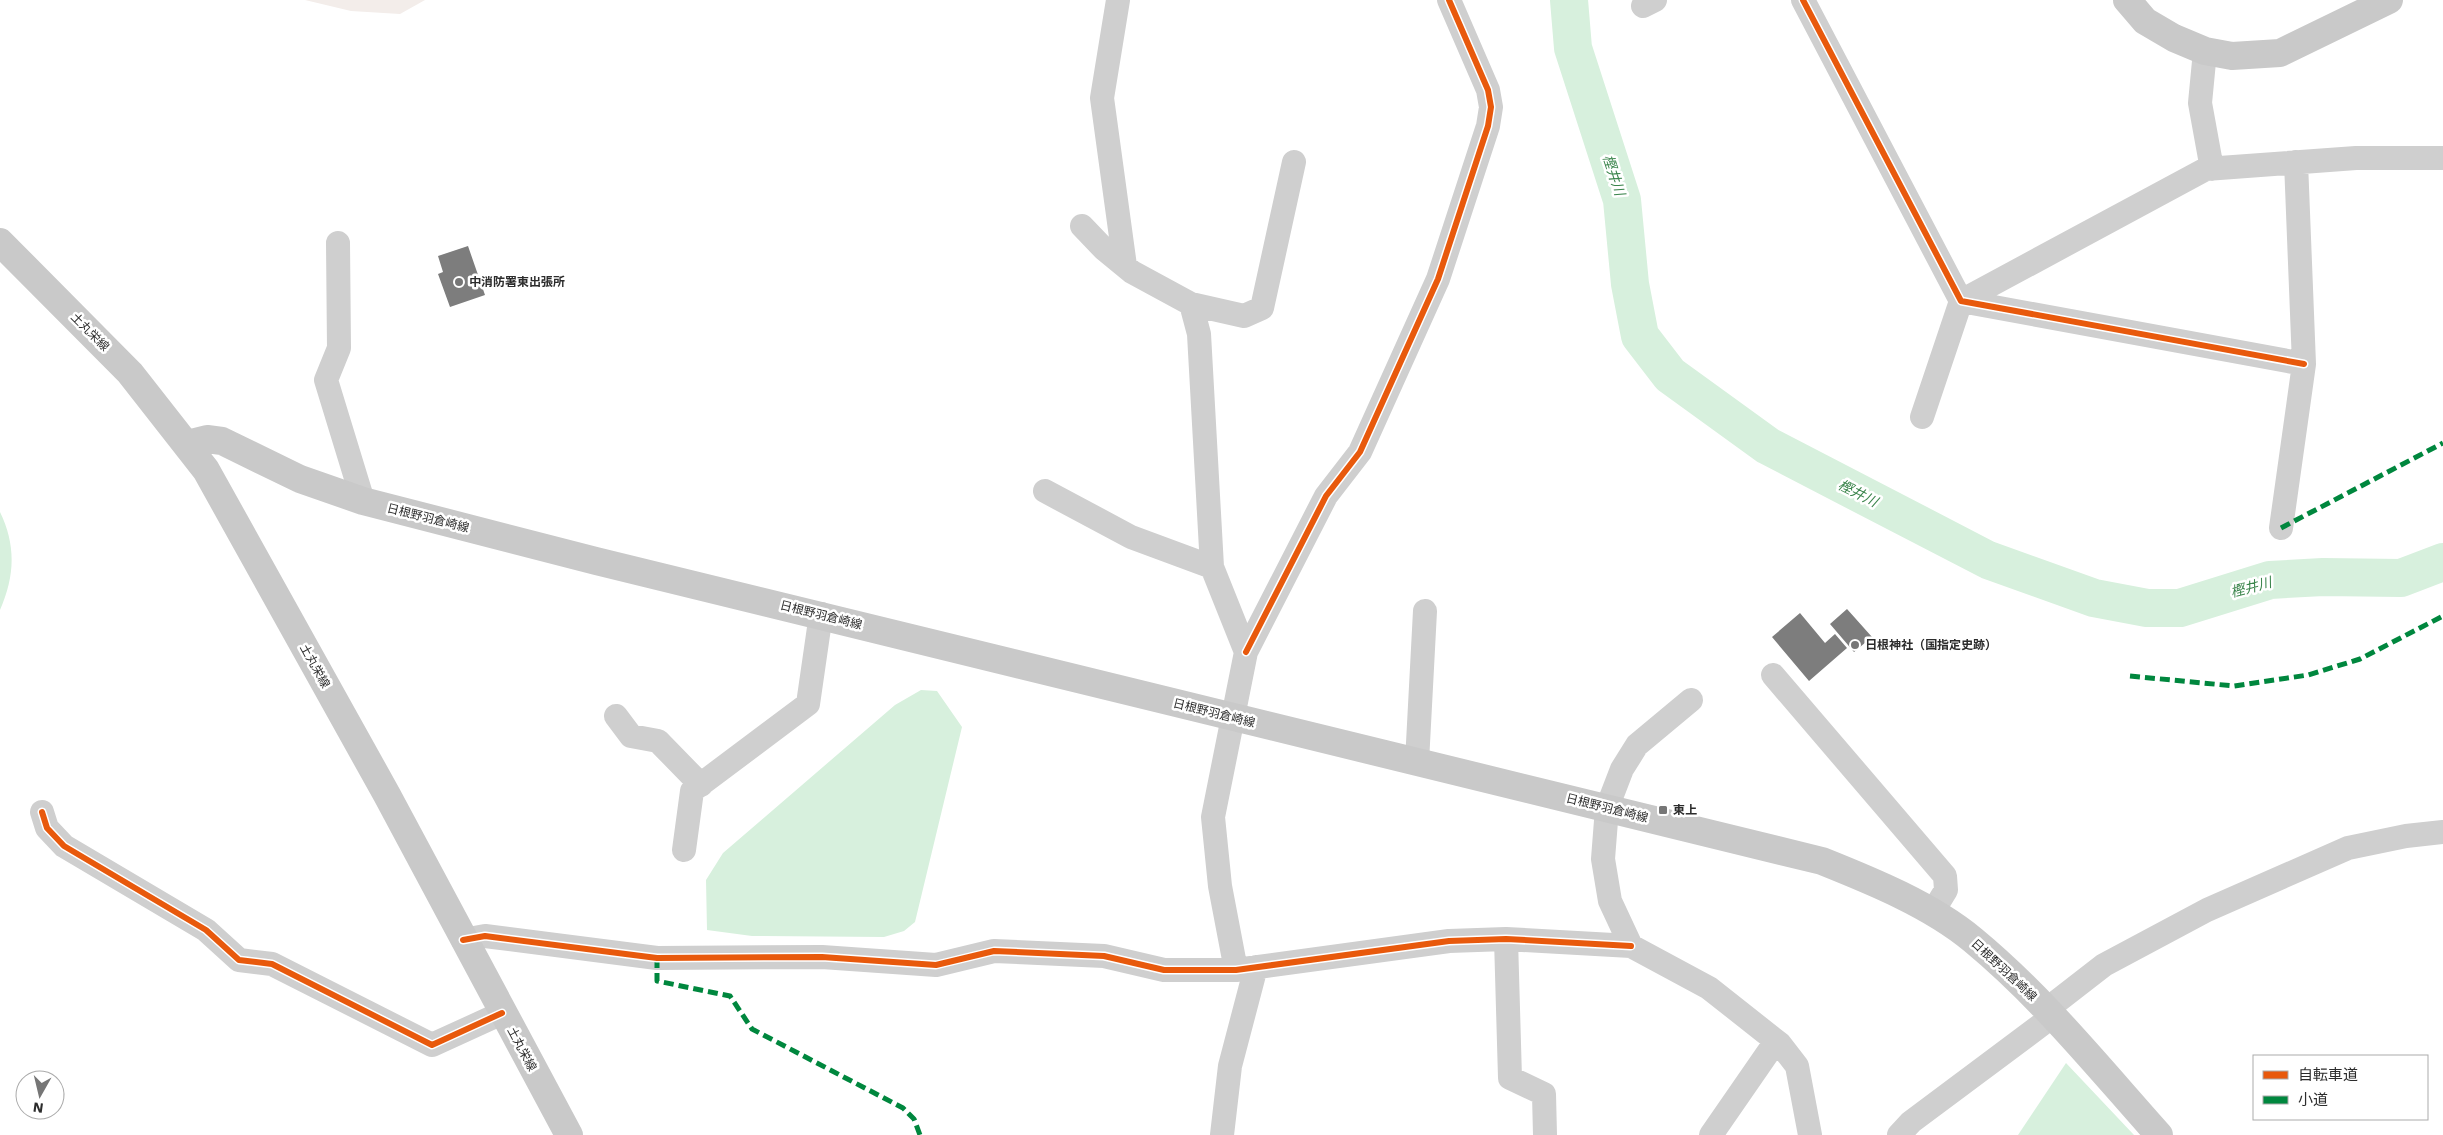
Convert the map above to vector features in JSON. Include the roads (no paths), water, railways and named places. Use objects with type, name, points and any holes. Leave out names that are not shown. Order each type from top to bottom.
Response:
[{"type":"main road","points":[[2127,0],[2145,20],[2174,38],[2205,51],[2232,56],[2280,53],[2389,0]]},
{"type":"main road","name":"土丸栄線","points":[[0,242],[130,373],[206,470],[387,795],[569,1135]]},
{"type":"main road","name":"日根野羽倉崎線","points":[[187,444],[206,438],[222,441],[300,479],[363,501],[596,561],[821,614],[1232,717],[1822,860],[1874,882],[1932,913],[1972,939],[2050,1013],[2158,1135]]},
{"type":"street","points":[[1118,0],[1102,98],[1125,266]]},
{"type":"street","points":[[1222,1135],[1230,1066],[1246,969],[1220,886],[1213,817],[1232,717],[1246,652],[1326,496],[1360,452],[1438,280],[1488,126],[1492,107],[1488,90],[1449,0]]},
{"type":"street","points":[[1803,0],[1962,301]]},
{"type":"street","points":[[2205,51],[2200,103],[2212,168]]},
{"type":"street","points":[[1922,417],[1962,301],[2206,169],[2356,158],[2443,158]]},
{"type":"street","points":[[1082,226],[1104,249],[1125,266],[1191,304],[1244,316],[1262,308],[1294,162]]},
{"type":"street","points":[[2281,528],[2304,364],[2296,162]]},
{"type":"street","points":[[338,243],[339,348],[326,380],[363,501]]},
{"type":"street","points":[[1962,301],[2304,364]]},
{"type":"street","points":[[1191,304],[1199,334],[1212,567],[1246,652]]},
{"type":"street","points":[[1045,491],[1131,537],[1212,567]]},
{"type":"street","points":[[1417,762],[1425,611]]},
{"type":"street","points":[[684,850],[692,791],[808,704],[821,614]]},
{"type":"street","points":[[1773,675],[1945,876],[1946,890],[1932,913]]},
{"type":"street","points":[[1631,946],[1610,901],[1603,859],[1607,808],[1622,769],[1637,745],[1691,700]]},
{"type":"street","points":[[616,716],[631,736],[658,741],[701,785]]},
{"type":"street","points":[[42,812],[47,828],[64,846],[206,930],[239,960],[272,964],[432,1045],[502,1013]]},
{"type":"street","points":[[1899,1135],[1911,1122],[2050,1013],[2104,965],[2207,910],[2348,848],[2406,836],[2443,832]]},
{"type":"street","points":[[463,940],[485,936],[657,958],[822,957],[936,966],[994,951],[1104,956],[1164,970],[1246,969],[1449,941],[1506,939],[1631,946],[1708,988],[1776,1041],[1797,1066],[1810,1135]]},
{"type":"street","points":[[1506,939],[1510,1078],[1544,1094],[1545,1135]]},
{"type":"street","points":[[1711,1135],[1776,1041]]},
{"type":"waterway","name":"樫井川","points":[[1569,0],[1573,48],[1622,200],[1630,284],[1640,336],[1670,375],[1768,446],[1988,560],[2094,598],[2147,608],[2180,608],[2270,580],[2323,577],[2401,578],[2443,562]]},
{"type":"place","name":"中消防署東出張所","points":[[459,282]]},
{"type":"place","name":"日根神社（国指定史跡）","points":[[1855,645]]},
{"type":"place","name":"東上","points":[[1663,810]]}]
